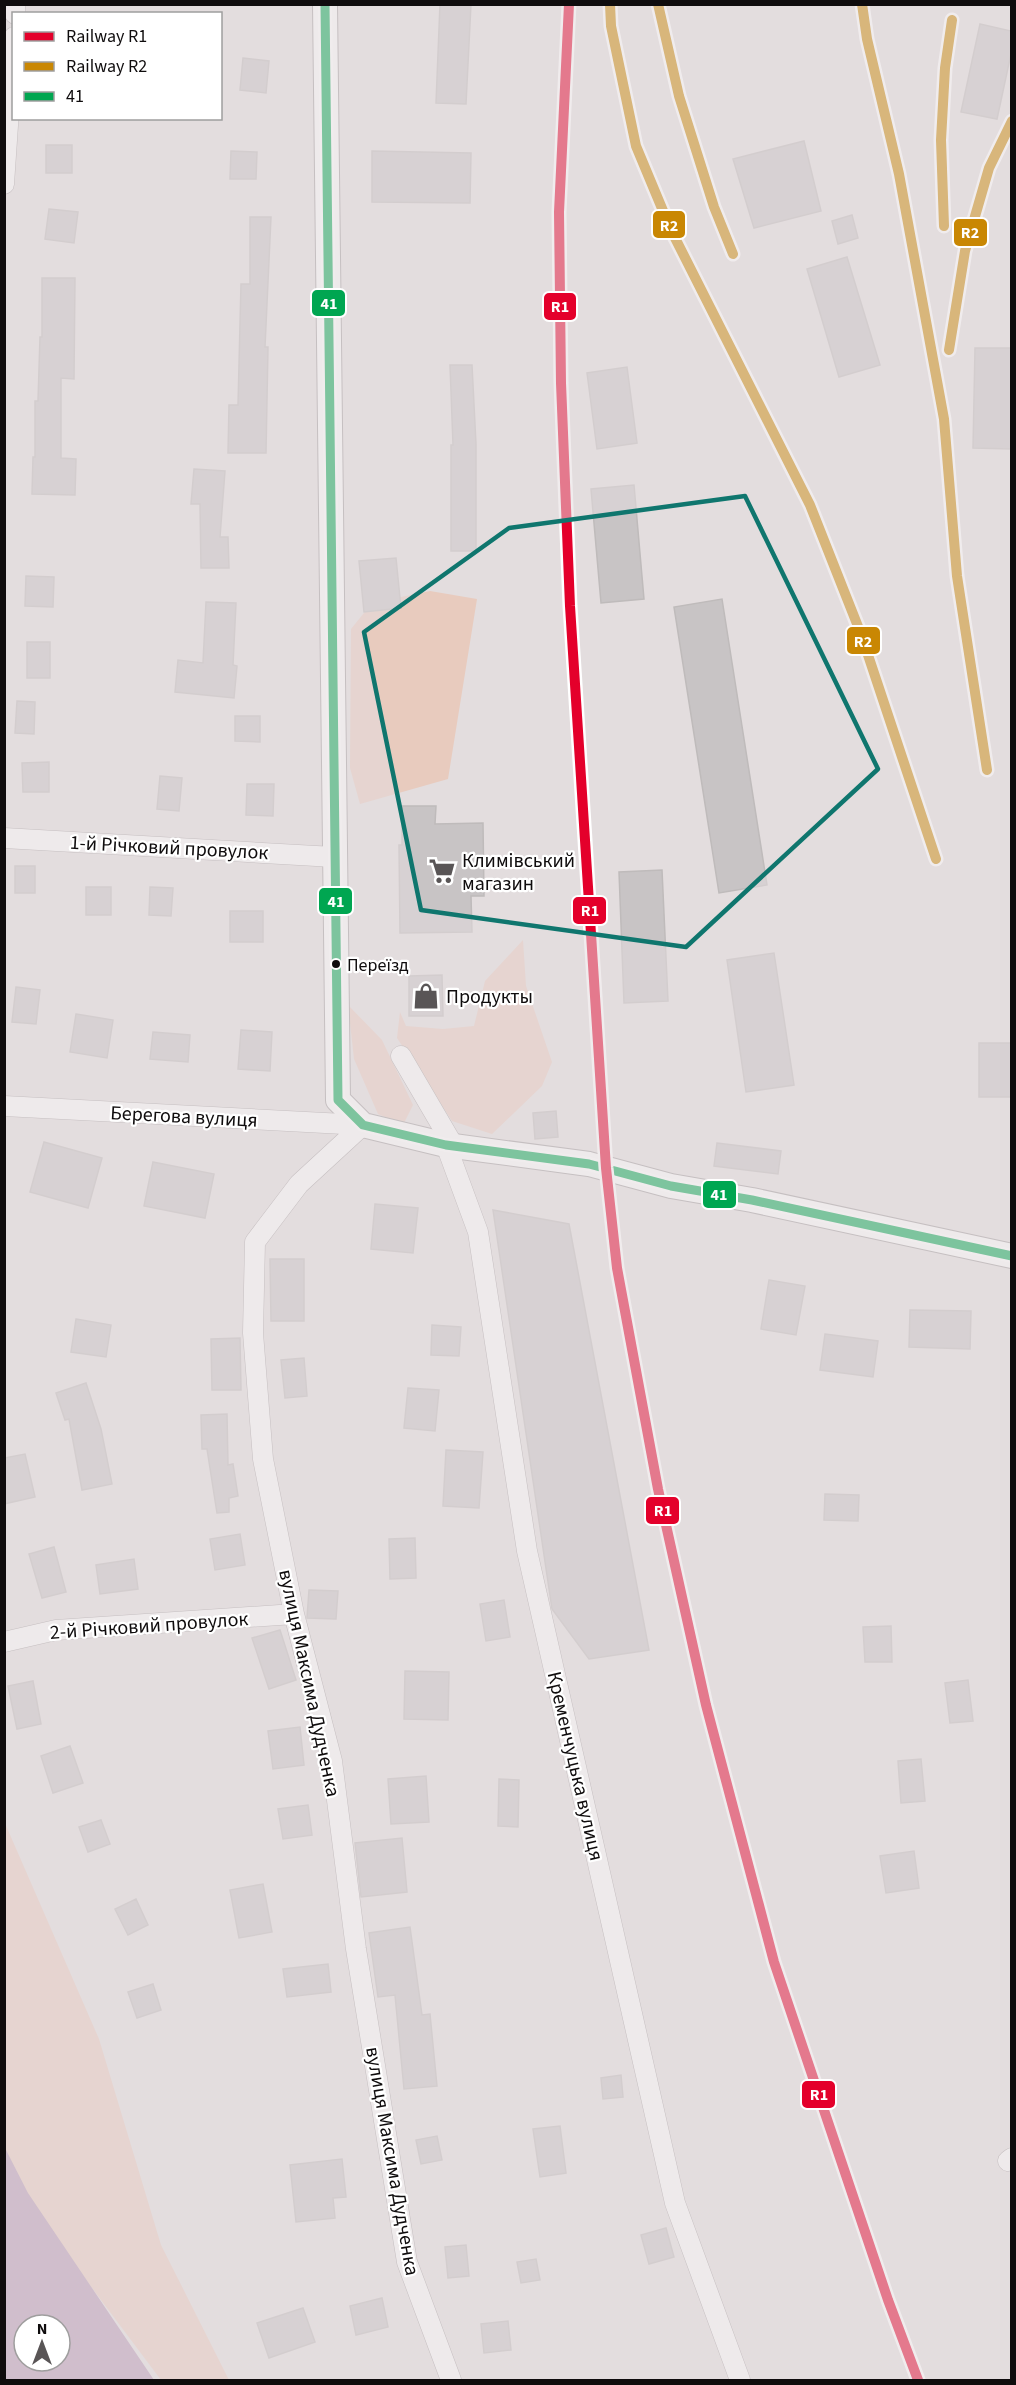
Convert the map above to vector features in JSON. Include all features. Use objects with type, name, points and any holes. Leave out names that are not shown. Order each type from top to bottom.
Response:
[{"type":"street","points":[[325,4],[338,1100],[363,1125],[449,1145],[589,1164],[671,1186],[752,1200],[1011,1256]]},
{"type":"street","points":[[4,184],[12,66]]},
{"type":"street","name":"1-й Річковий провулок","points":[[4,838],[334,857]]},
{"type":"street","name":"Кременчуцька вулиця","points":[[401,1056],[449,1145],[478,1232],[528,1551],[675,2203],[740,2380]]},
{"type":"street","name":"Берегова вулиця","points":[[4,1106],[363,1125]]},
{"type":"street","name":"вулиця Максима Дудченка","points":[[363,1125],[299,1184],[255,1242],[253,1333],[263,1459],[294,1614],[332,1761],[356,1949],[407,2262],[451,2380]]},
{"type":"street","name":"2-й Річковий провулок","points":[[4,1642],[56,1630],[294,1614]]},
{"type":"highlighted area","points":[[745,496],[878,769],[686,947],[421,910],[364,632],[509,528]]},
{"type":"shaded area","points":[[430,591],[477,599],[448,779],[360,804],[350,768],[351,629],[372,603]]},
{"type":"shaded area","points":[[523,940],[526,986],[552,1062],[542,1086],[492,1134],[452,1121],[397,1038],[400,1012],[406,1026],[443,1029],[474,1026],[485,981]]},
{"type":"shaded area","points":[[348,1005],[382,1040],[413,1105],[403,1125],[378,1114],[354,1059]]},
{"type":"shaded area","points":[[4,1821],[99,2039],[161,2245],[229,2380],[161,2380],[23,2196],[5,2157]]},
{"type":"shaded area","points":[[5,2148],[28,2193],[154,2380],[5,2380]]},
{"type":"building","points":[[440,4],[471,4],[466,104],[436,103]]},
{"type":"building","points":[[980,24],[1011,31],[1011,54],[997,119],[961,112]]},
{"type":"building","points":[[243,58],[269,61],[266,93],[240,90]]},
{"type":"building","points":[[804,141],[821,211],[754,228],[733,159]]},
{"type":"building","points":[[46,145],[72,145],[72,173],[46,173]]},
{"type":"building","points":[[231,151],[257,152],[256,179],[230,179]]},
{"type":"building","points":[[372,151],[471,153],[470,203],[372,202]]},
{"type":"building","points":[[49,209],[78,212],[74,243],[45,239]]},
{"type":"building","points":[[852,215],[858,238],[838,244],[832,221]]},
{"type":"building","points":[[250,217],[271,217],[265,347],[268,347],[266,453],[228,453],[229,405],[238,405],[241,284],[250,284]]},
{"type":"building","points":[[847,257],[880,365],[839,377],[807,269]]},
{"type":"building","points":[[42,278],[75,278],[74,379],[61,378],[61,458],[76,459],[75,495],[32,494],[33,457],[35,457],[35,401],[38,401],[40,337],[42,337]]},
{"type":"building","points":[[975,348],[1011,348],[1011,449],[973,448]]},
{"type":"building","points":[[450,365],[472,365],[476,444],[476,551],[451,551],[451,445],[453,445]]},
{"type":"building","points":[[627,367],[637,443],[597,449],[587,373]]},
{"type":"building","points":[[194,469],[225,471],[220,537],[228,537],[229,568],[201,568],[200,504],[191,504]]},
{"type":"building","points":[[634,485],[644,599],[601,603],[591,489]]},
{"type":"building","points":[[396,558],[401,608],[364,612],[359,561]]},
{"type":"building","points":[[26,576],[54,577],[53,607],[25,606]]},
{"type":"building","points":[[722,599],[767,885],[719,893],[674,607]]},
{"type":"building","points":[[206,602],[236,603],[233,665],[237,666],[234,698],[175,692],[178,660],[203,663]]},
{"type":"building","points":[[27,642],[50,642],[50,678],[27,678]]},
{"type":"building","points":[[17,701],[35,702],[34,734],[15,733]]},
{"type":"building","points":[[235,716],[260,716],[260,742],[235,741]]},
{"type":"building","points":[[49,762],[49,792],[23,792],[22,763]]},
{"type":"building","points":[[160,776],[182,778],[179,811],[157,809]]},
{"type":"building","points":[[247,784],[274,784],[273,816],[246,815]]},
{"type":"building","name":"Климівський магазин","points":[[402,806],[436,806],[435,824],[483,823],[484,896],[471,896],[472,932],[400,933],[399,845],[402,845]]},
{"type":"building","points":[[15,866],[35,866],[35,893],[15,893]]},
{"type":"building","points":[[662,870],[668,1001],[624,1003],[619,872]]},
{"type":"building","points":[[86,887],[111,887],[111,915],[86,915]]},
{"type":"building","points":[[150,887],[173,888],[171,916],[149,915]]},
{"type":"building","points":[[230,911],[263,911],[263,942],[230,942]]},
{"type":"building","points":[[774,953],[794,1085],[746,1092],[727,960]]},
{"type":"building","name":"Продукты","points":[[442,975],[443,1016],[409,1016],[409,976]]},
{"type":"building","points":[[16,987],[40,990],[36,1024],[12,1022]]},
{"type":"building","points":[[76,1014],[113,1020],[107,1058],[70,1052]]},
{"type":"building","points":[[241,1030],[272,1032],[270,1071],[238,1069]]},
{"type":"building","points":[[153,1032],[190,1035],[188,1062],[150,1059]]},
{"type":"building","points":[[979,1043],[1011,1043],[1011,1097],[979,1097]]},
{"type":"building","points":[[556,1111],[558,1137],[535,1139],[533,1113]]},
{"type":"building","points":[[44,1142],[102,1158],[88,1208],[30,1192]]},
{"type":"building","points":[[717,1143],[781,1151],[778,1174],[714,1166]]},
{"type":"building","points":[[153,1162],[214,1174],[205,1218],[144,1206]]},
{"type":"building","points":[[375,1204],[418,1208],[413,1253],[371,1249]]},
{"type":"building","points":[[493,1210],[569,1224],[649,1650],[589,1659],[552,1609]]},
{"type":"building","points":[[270,1259],[304,1259],[304,1321],[271,1321]]},
{"type":"building","points":[[769,1280],[805,1286],[796,1335],[761,1329]]},
{"type":"building","points":[[910,1310],[971,1311],[970,1349],[909,1347]]},
{"type":"building","points":[[76,1319],[111,1325],[106,1357],[71,1352]]},
{"type":"building","points":[[432,1325],[461,1327],[459,1356],[431,1355]]},
{"type":"building","points":[[825,1334],[878,1341],[873,1377],[820,1370]]},
{"type":"building","points":[[240,1338],[241,1390],[212,1390],[211,1339]]},
{"type":"building","points":[[304,1358],[307,1396],[285,1398],[281,1360]]},
{"type":"building","points":[[86,1383],[101,1429],[112,1484],[82,1490],[69,1419],[65,1420],[56,1393]]},
{"type":"building","points":[[408,1388],[439,1390],[435,1431],[404,1428]]},
{"type":"building","points":[[227,1414],[228,1465],[233,1464],[238,1496],[229,1498],[229,1512],[217,1513],[207,1449],[202,1449],[201,1415]]},
{"type":"building","points":[[446,1450],[483,1452],[479,1508],[443,1506]]},
{"type":"building","points":[[25,1454],[35,1497],[4,1504],[4,1458]]},
{"type":"building","points":[[825,1494],[859,1495],[858,1521],[824,1520]]},
{"type":"building","points":[[240,1534],[245,1565],[215,1570],[210,1539]]},
{"type":"building","points":[[415,1538],[416,1578],[390,1579],[389,1539]]},
{"type":"building","points":[[54,1547],[66,1592],[42,1598],[29,1554]]},
{"type":"building","points":[[134,1559],[138,1589],[100,1594],[96,1565]]},
{"type":"building","points":[[309,1590],[338,1591],[336,1619],[307,1618]]},
{"type":"building","points":[[504,1600],[510,1637],[486,1641],[480,1604]]},
{"type":"building","points":[[891,1626],[892,1662],[865,1662],[863,1627]]},
{"type":"building","points":[[280,1630],[296,1680],[269,1689],[252,1638]]},
{"type":"building","points":[[405,1671],[449,1672],[448,1720],[404,1719]]},
{"type":"building","points":[[968,1680],[973,1721],[950,1723],[945,1683]]},
{"type":"building","points":[[33,1681],[41,1724],[17,1729],[8,1686]]},
{"type":"building","points":[[300,1727],[304,1765],[273,1769],[268,1731]]},
{"type":"building","points":[[70,1746],[83,1783],[53,1793],[41,1756]]},
{"type":"building","points":[[921,1759],[925,1801],[901,1803],[898,1761]]},
{"type":"building","points":[[426,1776],[429,1822],[391,1824],[388,1779]]},
{"type":"building","points":[[499,1779],[519,1780],[518,1827],[498,1826]]},
{"type":"building","points":[[308,1805],[312,1835],[283,1839],[278,1809]]},
{"type":"building","points":[[101,1820],[110,1844],[88,1852],[79,1827]]},
{"type":"building","points":[[402,1838],[407,1892],[361,1897],[355,1843]]},
{"type":"building","points":[[914,1851],[919,1888],[886,1893],[880,1856]]},
{"type":"building","points":[[263,1884],[272,1932],[239,1938],[230,1890]]},
{"type":"building","points":[[136,1899],[148,1925],[128,1935],[115,1909]]},
{"type":"building","points":[[410,1927],[422,2015],[430,2014],[437,2086],[404,2089],[395,1995],[378,1997],[369,1933]]},
{"type":"building","points":[[328,1964],[331,1992],[287,1997],[283,1969]]},
{"type":"building","points":[[153,1984],[161,2010],[137,2018],[128,1992]]},
{"type":"building","points":[[621,2075],[623,2097],[603,2099],[601,2078]]},
{"type":"building","points":[[560,2126],[566,2173],[540,2177],[533,2129]]},
{"type":"building","points":[[437,2136],[442,2160],[421,2164],[416,2140]]},
{"type":"building","points":[[342,2159],[346,2197],[333,2198],[335,2218],[296,2222],[290,2165]]},
{"type":"building","points":[[666,2228],[674,2257],[649,2264],[641,2235]]},
{"type":"building","points":[[466,2245],[469,2276],[448,2278],[445,2247]]},
{"type":"building","points":[[536,2259],[540,2280],[521,2283],[517,2262]]},
{"type":"building","points":[[382,2298],[388,2327],[356,2335],[350,2306]]},
{"type":"building","points":[[303,2308],[315,2342],[269,2358],[257,2323]]},
{"type":"building","points":[[508,2321],[511,2350],[484,2353],[481,2324]]},
{"type":"rail line","name":"R1","points":[[569,4],[559,212],[561,383],[570,606],[606,1168],[617,1268],[658,1489],[706,1705],[774,1962],[888,2300],[918,2380]]},
{"type":"rail line","name":"R2","points":[[610,4],[611,26],[636,146],[671,230],[810,505],[861,634],[936,859]]},
{"type":"rail line","name":"R2","points":[[658,4],[679,96],[714,207],[733,254]]},
{"type":"rail line","name":"R2","points":[[862,4],[867,39],[899,174],[944,419],[957,576],[987,770]]},
{"type":"rail line","name":"R2","points":[[944,226],[941,140],[945,68],[952,20]]},
{"type":"rail line","name":"R2","points":[[949,350],[965,251],[989,168],[1012,121]]},
{"type":"transit line","name":"41","points":[[325,4],[338,1100],[363,1125],[446,1145],[589,1164],[671,1186],[752,1200],[1012,1256]]},
{"type":"place","name":"Климівський магазин","points":[[442,871]]},
{"type":"place","name":"Переїзд","points":[[336,964]]},
{"type":"place","name":"Продукты","points":[[426,996]]}]
